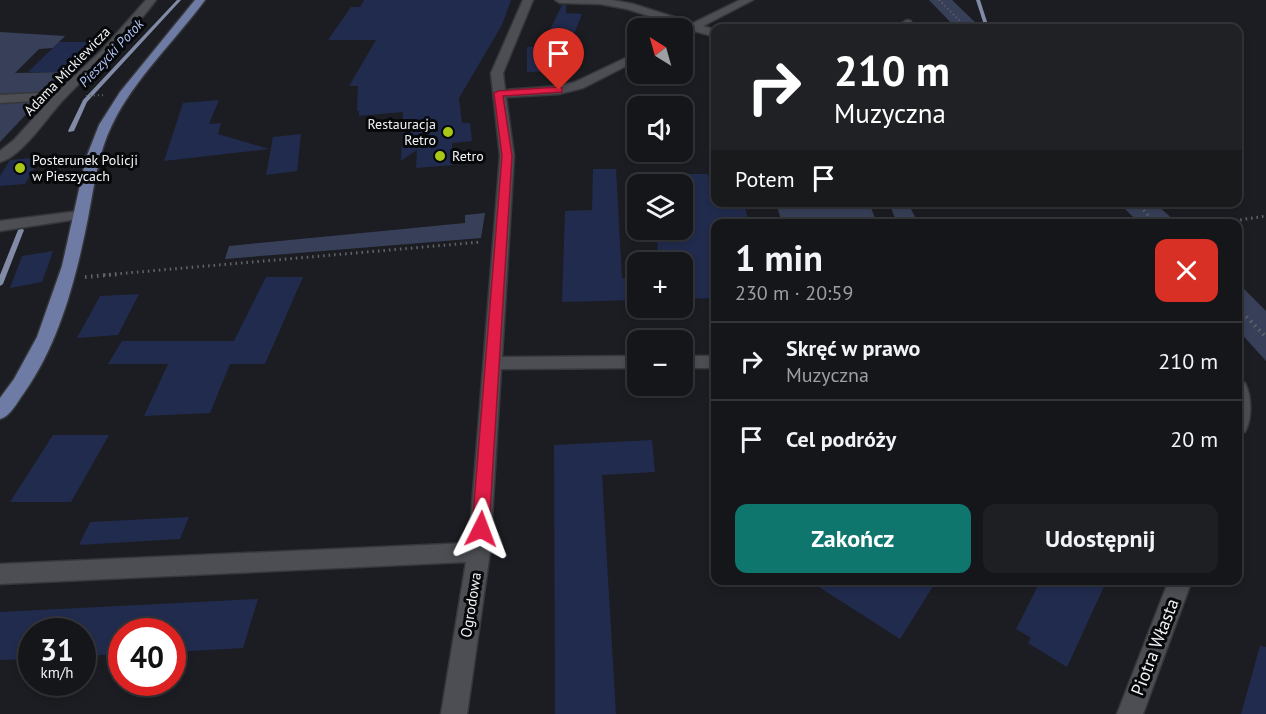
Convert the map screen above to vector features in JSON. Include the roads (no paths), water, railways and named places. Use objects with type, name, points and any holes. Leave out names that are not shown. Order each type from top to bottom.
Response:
[{"type":"main road","points":[[0,412],[21,383],[46,337],[70,266],[79,214],[93,158],[105,125],[124,95],[200,0]]},
{"type":"street","name":"Adama Mickiewicza","points":[[0,158],[19,143],[60,96],[105,52],[152,0]]},
{"type":"street","name":"Ogrodowa","points":[[454,714],[479,552],[507,156],[497,73],[528,0]]},
{"type":"street","points":[[560,0],[600,1],[629,6],[658,18]]},
{"type":"street","points":[[693,28],[748,0]]},
{"type":"street","points":[[693,31],[711,33]]},
{"type":"street","points":[[498,93],[559,90],[579,85],[627,61]]},
{"type":"street","points":[[0,99],[60,96]]},
{"type":"street","points":[[5,226],[79,214]]},
{"type":"street","points":[[492,363],[627,362]]},
{"type":"street","points":[[693,362],[711,362]]},
{"type":"street","points":[[0,574],[479,552]]},
{"type":"street","name":"Piotra Własta","points":[[1130,714],[1179,585]]},
{"type":"waterway","name":"Pieszycki Potok","points":[[71,131],[85,101],[179,0]]},
{"type":"waterway","points":[[978,0],[986,24]]},
{"type":"waterway","name":"Pieszycki Potok","points":[[0,284],[21,230]]},
{"type":"place","name":"Restauracja Retro","points":[[448,132]]},
{"type":"place","name":"Retro","points":[[440,156]]},
{"type":"place","name":"Posterunek Policji w Pieszycach","points":[[20,168]]}]
